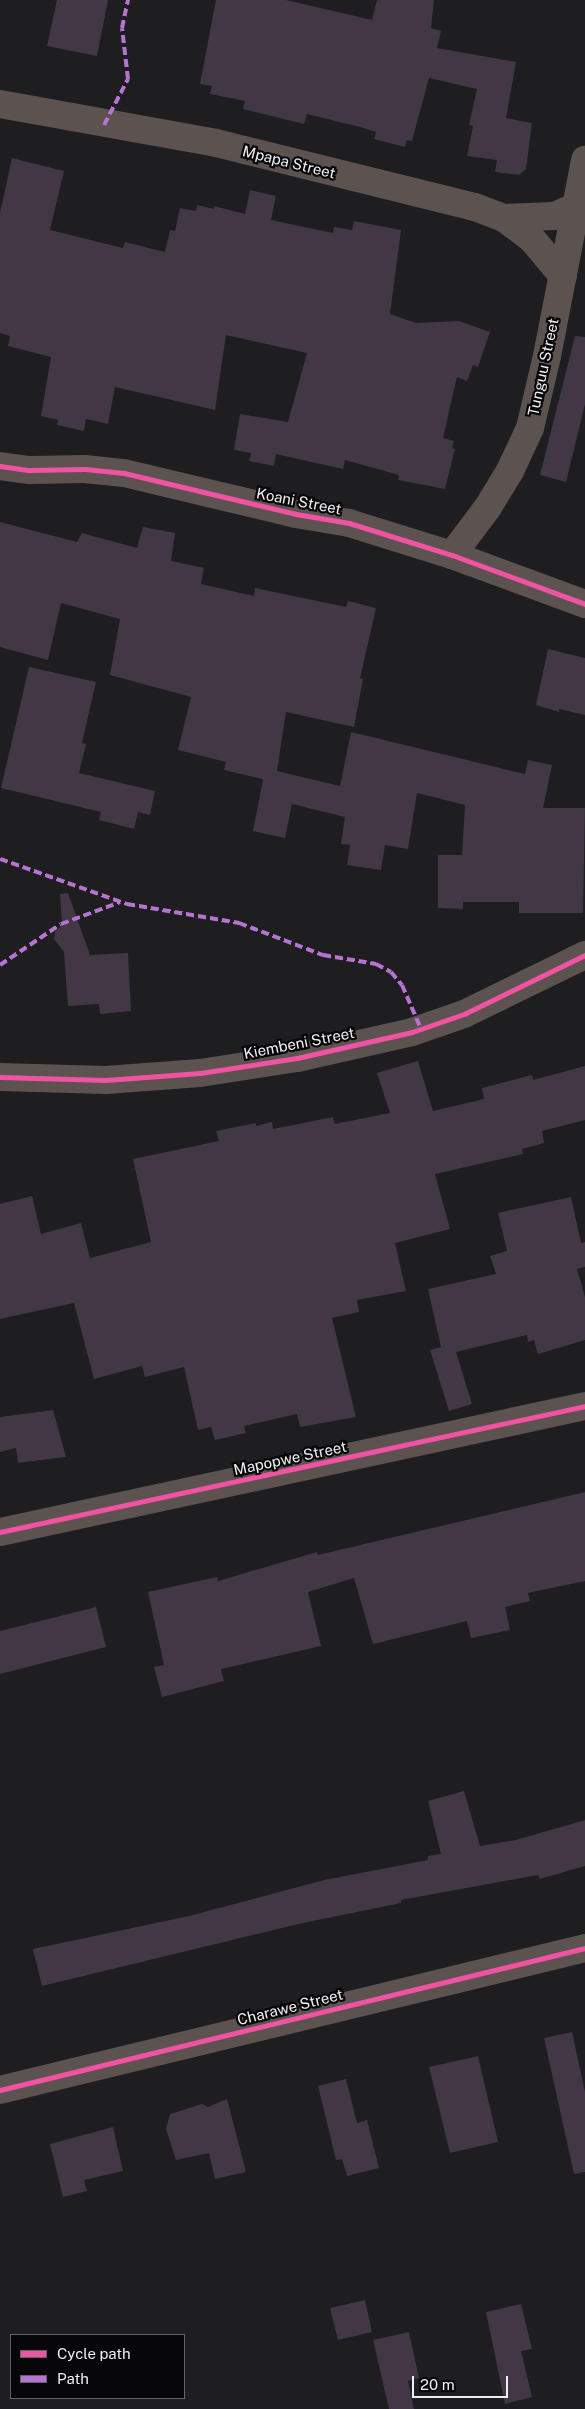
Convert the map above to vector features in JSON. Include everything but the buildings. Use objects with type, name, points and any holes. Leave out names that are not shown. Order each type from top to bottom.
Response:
[{"type":"street","name":"Mpapa Street","points":[[0,104],[244,150],[475,207],[504,218],[554,216],[574,207]]},
{"type":"street","name":"Tunguu Street","points":[[452,555],[493,500],[530,428],[563,276],[574,207],[585,160]]},
{"type":"street","points":[[504,218],[532,239],[563,276]]},
{"type":"street","name":"Koani Street","points":[[0,466],[30,470],[85,469],[124,473],[296,514],[349,523],[452,555],[585,604]]},
{"type":"street","name":"Kiembeni Street","points":[[0,1077],[106,1080],[200,1073],[297,1058],[412,1032],[464,1014],[585,955]]},
{"type":"street","name":"Mapopwe Street","points":[[0,1532],[585,1406]]},
{"type":"street","name":"Charawe Street","points":[[0,2090],[585,1948]]},
{"type":"marked path","points":[[104,125],[128,79],[122,28],[128,0]]},
{"type":"marked path","points":[[0,859],[127,904],[239,923],[323,955],[376,964],[391,972],[402,985],[421,1029]]},
{"type":"marked path","points":[[0,965],[61,924],[120,902]]},
{"type":"cycle path","points":[[0,466],[30,470],[85,469],[124,473],[296,514],[349,523],[452,555],[585,604]]},
{"type":"cycle path","points":[[0,1077],[106,1080],[200,1073],[297,1058],[412,1032],[464,1014],[585,955]]},
{"type":"cycle path","points":[[0,1532],[585,1406]]},
{"type":"cycle path","points":[[0,2090],[585,1948]]}]
